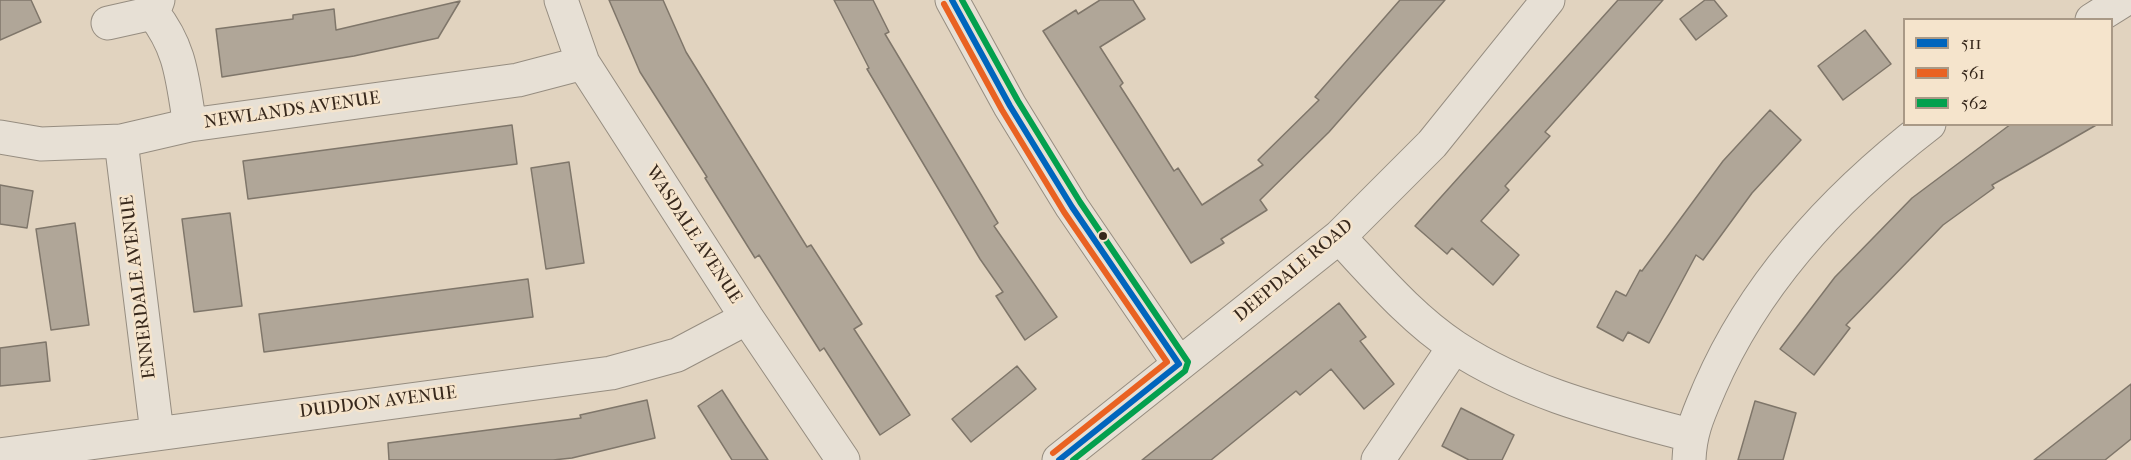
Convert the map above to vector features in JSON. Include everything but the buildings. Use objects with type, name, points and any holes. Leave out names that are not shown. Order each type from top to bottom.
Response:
[{"type":"street","name":"WASDALE AVENUE","points":[[561,0],[583,63],[747,318],[843,460]]},
{"type":"street","points":[[952,0],[1010,106],[1065,197],[1179,364]]},
{"type":"street","name":"DEEPDALE ROAD","points":[[1059,460],[1339,237],[1432,144],[1548,0]]},
{"type":"street","points":[[2095,18],[2124,0]]},
{"type":"street","points":[[108,23],[155,7],[178,54],[190,125]]},
{"type":"street","name":"NEWLANDS AVENUE","points":[[0,137],[41,144],[121,141],[190,125],[518,80],[583,63]]},
{"type":"street","points":[[1339,237],[1404,304],[1454,346],[1532,387],[1689,448],[1721,363],[1757,300],[1819,222],[1880,161],[1926,126]]},
{"type":"street","name":"ENNERDALE AVENUE","points":[[121,141],[157,433]]},
{"type":"street","name":"DUDDON AVENUE","points":[[0,455],[611,373],[677,355],[747,318]]},
{"type":"street","points":[[1378,460],[1454,346]]},
{"type":"transit line","name":"511","points":[[952,0],[1010,106],[1072,207],[1179,364]]},
{"type":"transit line","name":"562","points":[[962,0],[1018,101],[1080,202],[1188,362],[1185,371],[1073,460]]},
{"type":"transit line","name":"561","points":[[944,4],[1002,110],[1064,212],[1167,362],[1053,453]]},
{"type":"transit line","name":"511","points":[[1059,460],[1179,364]]}]
